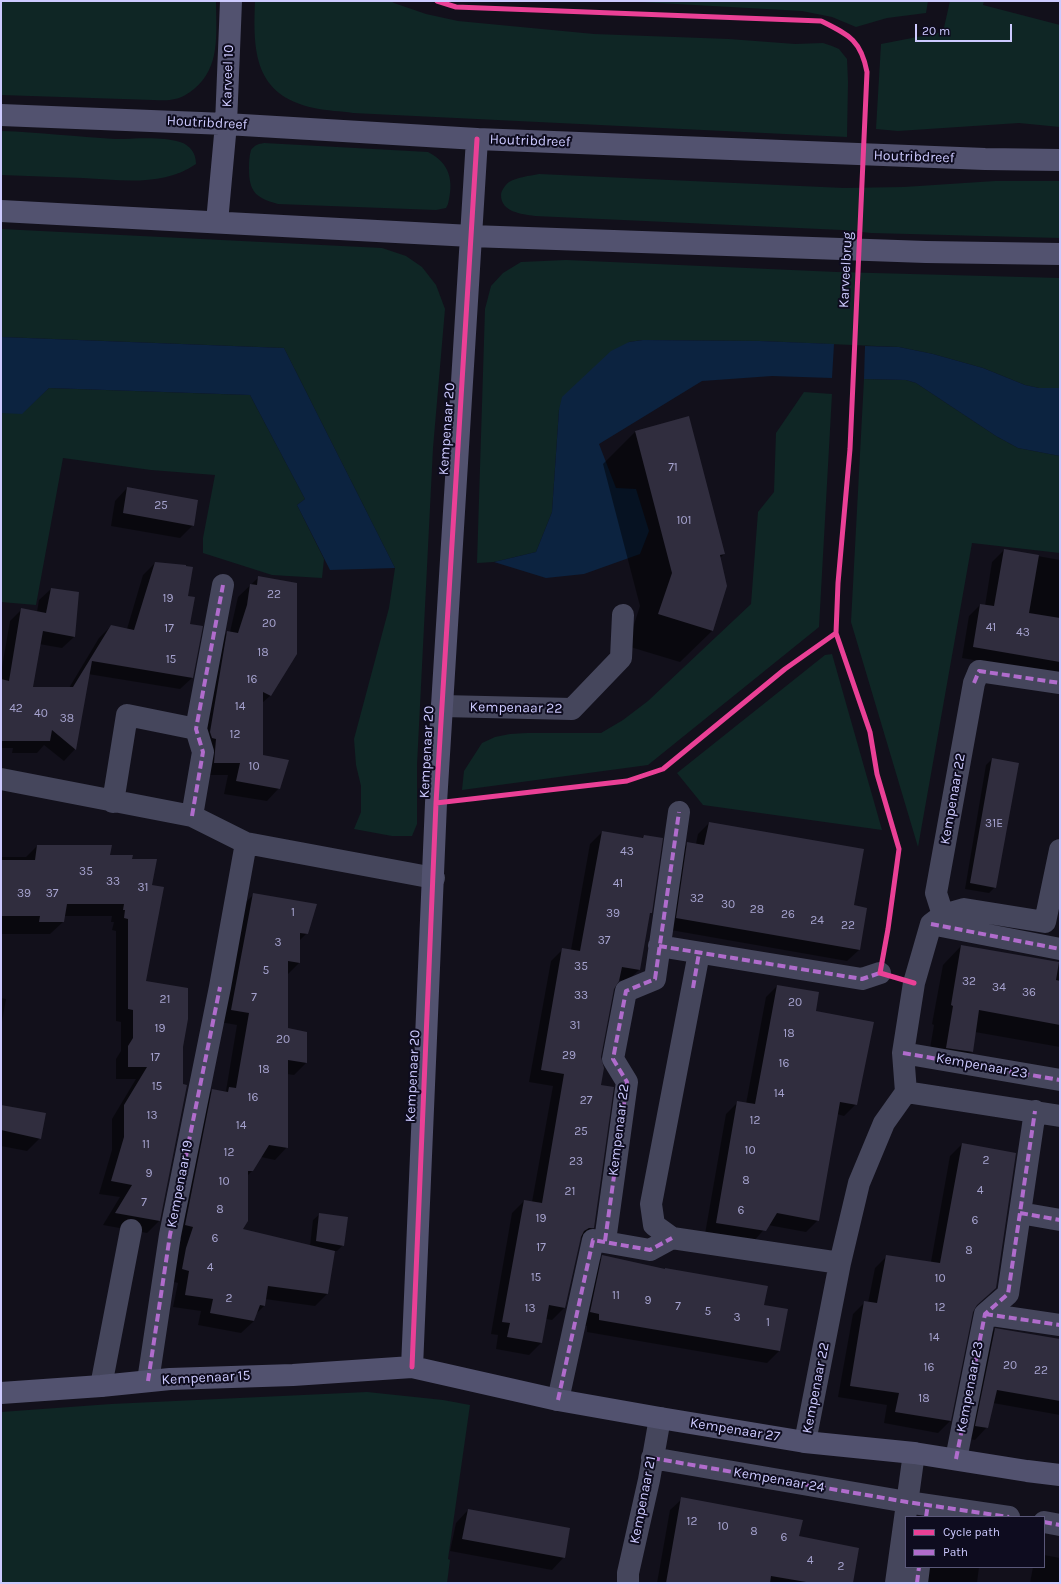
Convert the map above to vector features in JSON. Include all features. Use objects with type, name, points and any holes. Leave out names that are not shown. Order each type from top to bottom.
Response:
[{"type":"street","name":"Karveel 10","points":[[218,222],[226,124],[231,1]]},
{"type":"street","name":"Houtribdreef","points":[[1,115],[226,124],[477,139],[984,160],[1060,160]]},
{"type":"street","name":"Kempenaar 20","points":[[412,1368],[436,803],[477,139]]},
{"type":"street","points":[[1,211],[471,236],[926,252],[1060,254]]},
{"type":"street","points":[[192,816],[203,752],[196,729],[223,585]]},
{"type":"street","name":"Kempenaar 22","points":[[442,706],[572,710],[622,658],[623,615]]},
{"type":"street","name":"Kempenaar 22","points":[[937,920],[936,893],[974,683],[979,671],[1060,683]]},
{"type":"street","points":[[113,802],[127,715],[196,729]]},
{"type":"street","points":[[1,779],[113,802],[192,816],[246,843],[434,878]]},
{"type":"street","name":"Kempenaar 22","points":[[605,1241],[627,1082],[613,1059],[626,992],[655,979],[680,812]]},
{"type":"street","name":"Kempenaar 19","points":[[148,1382],[170,1235],[220,987],[246,843]]},
{"type":"street","points":[[1060,850],[1046,922],[964,909],[937,920],[914,983],[903,1053],[906,1092],[1060,1116]]},
{"type":"street","points":[[937,920],[1060,949]]},
{"type":"street","points":[[659,946],[862,979],[880,973]]},
{"type":"street","points":[[700,953],[651,1204],[654,1225],[672,1238],[840,1263]]},
{"type":"street","name":"Kempenaar 23","points":[[903,1053],[1060,1080]]},
{"type":"street","name":"Kempenaar 22","points":[[805,1442],[840,1263],[859,1183],[884,1123],[906,1092]]},
{"type":"street","points":[[985,1314],[1008,1294],[1035,1111]]},
{"type":"street","points":[[1020,1213],[1060,1220]]},
{"type":"street","points":[[101,1386],[131,1230]]},
{"type":"street","points":[[558,1400],[593,1240],[650,1250],[672,1238]]},
{"type":"street","points":[[985,1314],[1060,1325]]},
{"type":"street","name":"Kempenaar 23","points":[[956,1459],[985,1314]]},
{"type":"street","name":"Kempenaar 15","points":[[1,1393],[101,1386],[170,1379],[293,1375],[412,1368]]},
{"type":"street","name":"Kempenaar 27","points":[[412,1368],[558,1400],[805,1442],[914,1453],[1060,1475]]},
{"type":"street","name":"Kempenaar 21","points":[[628,1583],[628,1573],[649,1480],[660,1418]]},
{"type":"street","points":[[914,1453],[920,1508]]},
{"type":"street","name":"Kempenaar 24","points":[[652,1458],[920,1508],[999,1516]]},
{"type":"street","points":[[1045,1522],[1060,1525]]},
{"type":"street","points":[[896,1583],[905,1555]]},
{"type":"street","points":[[917,1583],[919,1568]]},
{"type":"green space","points":[[1,1],[216,1],[216,37],[213,60],[203,80],[194,89],[182,97],[172,100],[1,95]]},
{"type":"green space","points":[[255,1],[391,1],[426,14],[458,21],[594,34],[729,39],[795,44],[823,43],[839,49],[847,59],[847,137],[353,113],[314,108],[294,102],[279,93],[268,82],[261,69],[257,54],[254,20]]},
{"type":"green space","points":[[623,1],[928,1],[926,13],[887,18],[856,27],[832,17],[802,11]]},
{"type":"green space","points":[[950,1],[984,1],[983,5],[1060,25],[1060,127],[1019,123],[898,131],[876,129],[881,44],[943,32]]},
{"type":"green space","points":[[1,131],[115,139],[156,138],[173,140],[184,143],[189,147],[194,153],[196,164],[170,176],[156,179],[126,181],[1,175]]},
{"type":"green space","points":[[264,143],[428,152],[435,156],[446,167],[450,180],[450,196],[448,204],[446,208],[436,210],[278,204],[270,202],[255,193],[252,189],[249,177],[251,150],[257,145]]},
{"type":"green space","points":[[539,174],[844,188],[904,187],[995,181],[1060,181],[1060,238],[871,233],[842,230],[535,216],[518,213],[508,209],[504,205],[501,193],[509,182]]},
{"type":"green space","points":[[1,229],[382,248],[406,256],[422,267],[436,285],[445,309],[433,448],[417,765],[417,824],[412,836],[392,836],[354,829],[361,812],[361,786],[356,765],[354,739],[389,608],[395,568],[284,348],[1,337]]},
{"type":"green space","points":[[566,260],[837,272],[1060,278],[1060,388],[1039,388],[1025,385],[983,368],[933,354],[899,347],[760,341],[643,340],[629,342],[559,410],[552,512],[536,552],[494,562],[477,563],[485,309],[491,286],[503,273],[521,262]]},
{"type":"green space","points":[[864,379],[906,380],[916,383],[996,436],[1018,448],[1060,456],[1060,553],[972,543],[918,847],[851,622]]},
{"type":"green space","points":[[49,388],[250,395],[305,499],[297,505],[324,559],[322,578],[272,575],[203,553],[203,538],[215,475],[151,470],[63,458],[36,605],[1,602],[1,413],[22,413]]},
{"type":"green space","points":[[804,392],[832,394],[819,627],[648,765],[462,790],[464,771],[482,743],[495,737],[510,734],[601,733],[623,720],[648,701],[751,604],[758,512],[774,492],[776,433]]},
{"type":"green space","points":[[832,654],[882,830],[703,805],[677,773],[825,655]]},
{"type":"green space","points":[[367,1392],[443,1400],[470,1405],[448,1559],[450,1560],[447,1583],[1,1583],[1,1412],[111,1404]]},
{"type":"water","points":[[1,337],[284,348],[395,568],[330,570],[297,505],[305,499],[250,395],[49,388],[22,414],[1,413]]},
{"type":"water","points":[[643,340],[760,341],[834,344],[832,378],[772,376],[702,381],[599,444],[616,488],[636,489],[649,531],[640,554],[584,574],[546,578],[494,562],[536,552],[552,512],[559,410],[562,397],[611,351],[629,342]]},
{"type":"water","points":[[865,346],[899,347],[933,354],[983,368],[1025,385],[1039,388],[1060,388],[1060,456],[1018,448],[996,436],[916,383],[906,380],[864,379]]},
{"type":"building","points":[[689,416],[725,554],[720,555],[727,586],[713,631],[658,614],[672,573],[635,431]]},
{"type":"building","points":[[127,487],[198,500],[194,526],[123,513]]},
{"type":"building","points":[[1004,549],[1039,555],[1029,613],[1060,618],[1060,662],[973,647],[980,604],[994,606]]},
{"type":"building","points":[[155,562],[193,567],[188,596],[195,597],[190,624],[203,626],[193,678],[92,661],[76,750],[52,730],[50,741],[1,741],[1,679],[9,681],[21,608],[46,613],[51,588],[79,592],[75,637],[43,631],[33,687],[73,687],[111,625],[134,630]]},
{"type":"building","points":[[258,576],[297,583],[297,654],[271,696],[263,692],[263,755],[289,760],[280,789],[236,781],[240,763],[214,763],[216,739],[212,738],[210,732],[227,631],[238,633],[247,605],[250,584],[257,585]]},
{"type":"building","points":[[992,758],[1019,763],[996,888],[970,883]]},
{"type":"building","points":[[709,822],[864,849],[854,905],[867,908],[860,950],[676,918],[687,842],[704,845]]},
{"type":"building","points":[[602,831],[643,838],[644,835],[663,838],[652,913],[650,913],[640,970],[622,967],[619,981],[614,989],[601,1057],[604,1068],[601,1085],[614,1087],[594,1228],[589,1228],[584,1231],[581,1237],[565,1308],[549,1305],[542,1343],[507,1337],[510,1323],[502,1322],[524,1200],[542,1203],[564,1074],[541,1070],[562,948],[580,951]]},
{"type":"building","points":[[37,845],[112,845],[110,855],[133,855],[132,859],[157,859],[152,885],[164,887],[146,981],[188,988],[188,1019],[183,1047],[183,1084],[187,1085],[160,1221],[115,1213],[132,1185],[111,1181],[124,1137],[124,1105],[147,1067],[128,1067],[128,1046],[133,1038],[133,1010],[128,1009],[128,919],[124,918],[124,904],[67,904],[64,922],[39,922],[40,916],[1,916],[1,860],[35,860]]},
{"type":"building","points":[[253,893],[317,904],[308,934],[300,933],[300,963],[288,961],[288,1028],[307,1032],[307,1063],[288,1060],[288,1148],[269,1145],[253,1171],[248,1171],[248,1221],[243,1229],[335,1251],[328,1294],[268,1286],[265,1306],[260,1305],[254,1321],[210,1313],[213,1299],[185,1295],[189,1271],[182,1269],[186,1248],[193,1227],[185,1225],[212,1089],[228,1092],[229,1087],[236,1088],[249,1013],[231,1010]]},
{"type":"building","points":[[961,945],[1059,962],[1056,980],[1060,981],[1060,1025],[979,1010],[973,1052],[946,1048],[953,1006],[951,1005]]},
{"type":"building","points":[[777,985],[819,992],[816,1011],[874,1022],[857,1105],[840,1102],[819,1221],[777,1213],[766,1231],[716,1223],[737,1101],[755,1104]]},
{"type":"building","points":[[1,1105],[46,1113],[41,1139],[1,1130]]},
{"type":"building","points":[[962,1143],[1016,1153],[996,1288],[977,1305],[973,1312],[951,1421],[895,1412],[899,1393],[850,1386],[864,1301],[877,1303],[886,1255],[940,1263]]},
{"type":"building","points":[[319,1213],[348,1217],[344,1246],[316,1241]]},
{"type":"building","points":[[602,1255],[665,1269],[768,1286],[764,1305],[788,1309],[780,1351],[599,1320],[599,1314],[590,1312]]},
{"type":"building","points":[[995,1328],[1060,1339],[1060,1401],[997,1390],[988,1428],[975,1426]]},
{"type":"building","points":[[681,1497],[803,1520],[799,1536],[859,1548],[853,1583],[812,1583],[771,1576],[770,1583],[666,1583]]},
{"type":"building","points":[[468,1509],[570,1528],[565,1558],[462,1539]]},
{"type":"marked path","points":[[192,816],[203,752],[196,729],[223,585]]},
{"type":"marked path","points":[[974,683],[979,671],[1060,683]]},
{"type":"marked path","points":[[605,1241],[627,1082],[613,1059],[626,991],[655,979],[679,812]]},
{"type":"marked path","points":[[931,924],[1060,949]]},
{"type":"marked path","points":[[659,946],[862,979],[880,973]]},
{"type":"marked path","points":[[693,988],[699,953]]},
{"type":"marked path","points":[[148,1381],[170,1235],[220,987]]},
{"type":"marked path","points":[[903,1053],[1060,1080]]},
{"type":"marked path","points":[[956,1459],[985,1314],[1008,1294],[1035,1111]]},
{"type":"marked path","points":[[1020,1213],[1060,1220]]},
{"type":"marked path","points":[[558,1400],[593,1240],[650,1250],[672,1238]]},
{"type":"marked path","points":[[985,1314],[1060,1325]]},
{"type":"marked path","points":[[652,1458],[907,1502],[1002,1516]]},
{"type":"marked path","points":[[926,1516],[928,1504]]},
{"type":"marked path","points":[[1045,1522],[1060,1525]]},
{"type":"marked path","points":[[917,1583],[919,1568]]},
{"type":"cycle path","name":"Karveelbrug","points":[[436,803],[627,781],[663,769],[785,669],[836,633],[838,583],[850,449],[867,72],[861,52],[857,45],[839,30],[821,21],[456,7],[437,1]]},
{"type":"cycle path","points":[[412,1367],[436,803],[477,139]]},
{"type":"cycle path","points":[[836,633],[870,732],[877,774],[899,849],[888,929],[880,973],[914,983]]}]
